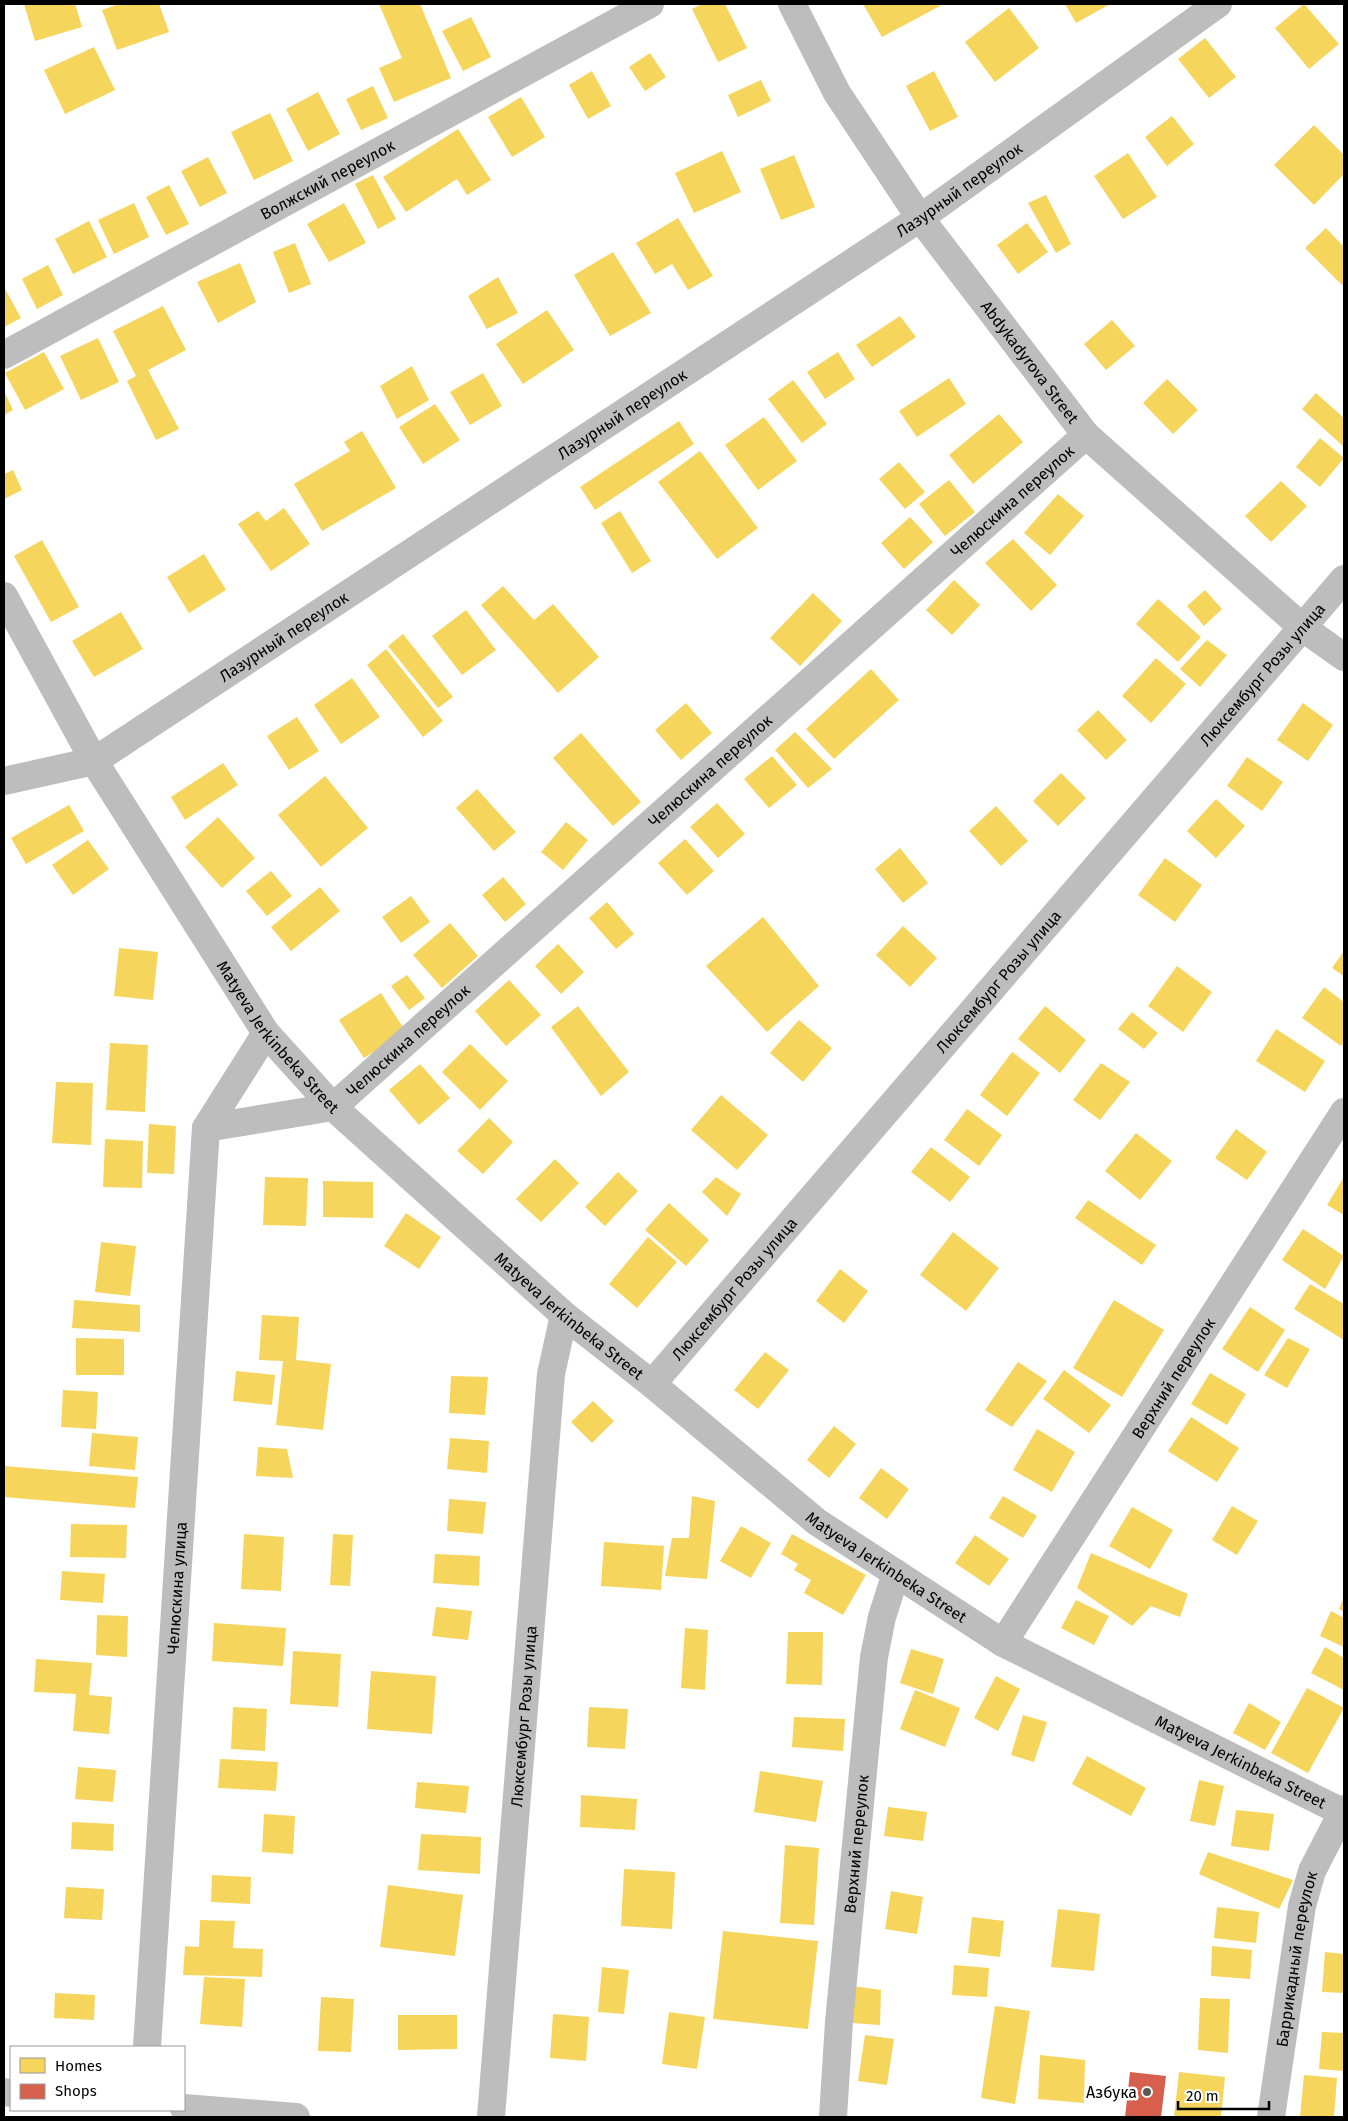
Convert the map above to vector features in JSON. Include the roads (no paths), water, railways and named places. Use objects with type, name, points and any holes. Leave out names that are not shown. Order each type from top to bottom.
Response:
[{"type":"main road","points":[[185,2108],[296,2117]]},
{"type":"street","name":"Волжский переулок","points":[[4,355],[650,4]]},
{"type":"street","name":"Abdykadyrova Street","points":[[792,4],[837,93],[920,218],[1086,435],[1303,628],[1344,657]]},
{"type":"street","name":"Лазурный переулок","points":[[4,781],[94,761],[920,218],[1218,4]]},
{"type":"street","name":"Челюскина переулок","points":[[333,1107],[1086,435]]},
{"type":"street","name":"Люксембург Розы улица","points":[[652,1384],[1344,578]]},
{"type":"street","name":"Matyeva Jerkinbeka Street","points":[[4,596],[94,761],[266,1033],[333,1107],[564,1315],[652,1384],[817,1522],[1003,1643],[1344,1811]]},
{"type":"street","name":"Челюскина улица","points":[[147,2046],[206,1128],[266,1033]]},
{"type":"street","points":[[206,1128],[333,1107]]},
{"type":"street","name":"Верхний переулок","points":[[1003,1643],[1344,1112]]},
{"type":"street","name":"Люксембург Розы улица","points":[[491,2117],[551,1374],[564,1315]]},
{"type":"street","name":"Верхний переулок","points":[[833,2117],[840,2012],[874,1657],[882,1617],[896,1573]]},
{"type":"street","name":"Баррикадный переулок","points":[[1271,2117],[1302,1906],[1312,1871],[1344,1811]]},
{"type":"place","name":"Азбука","points":[[1147,2092]]}]
